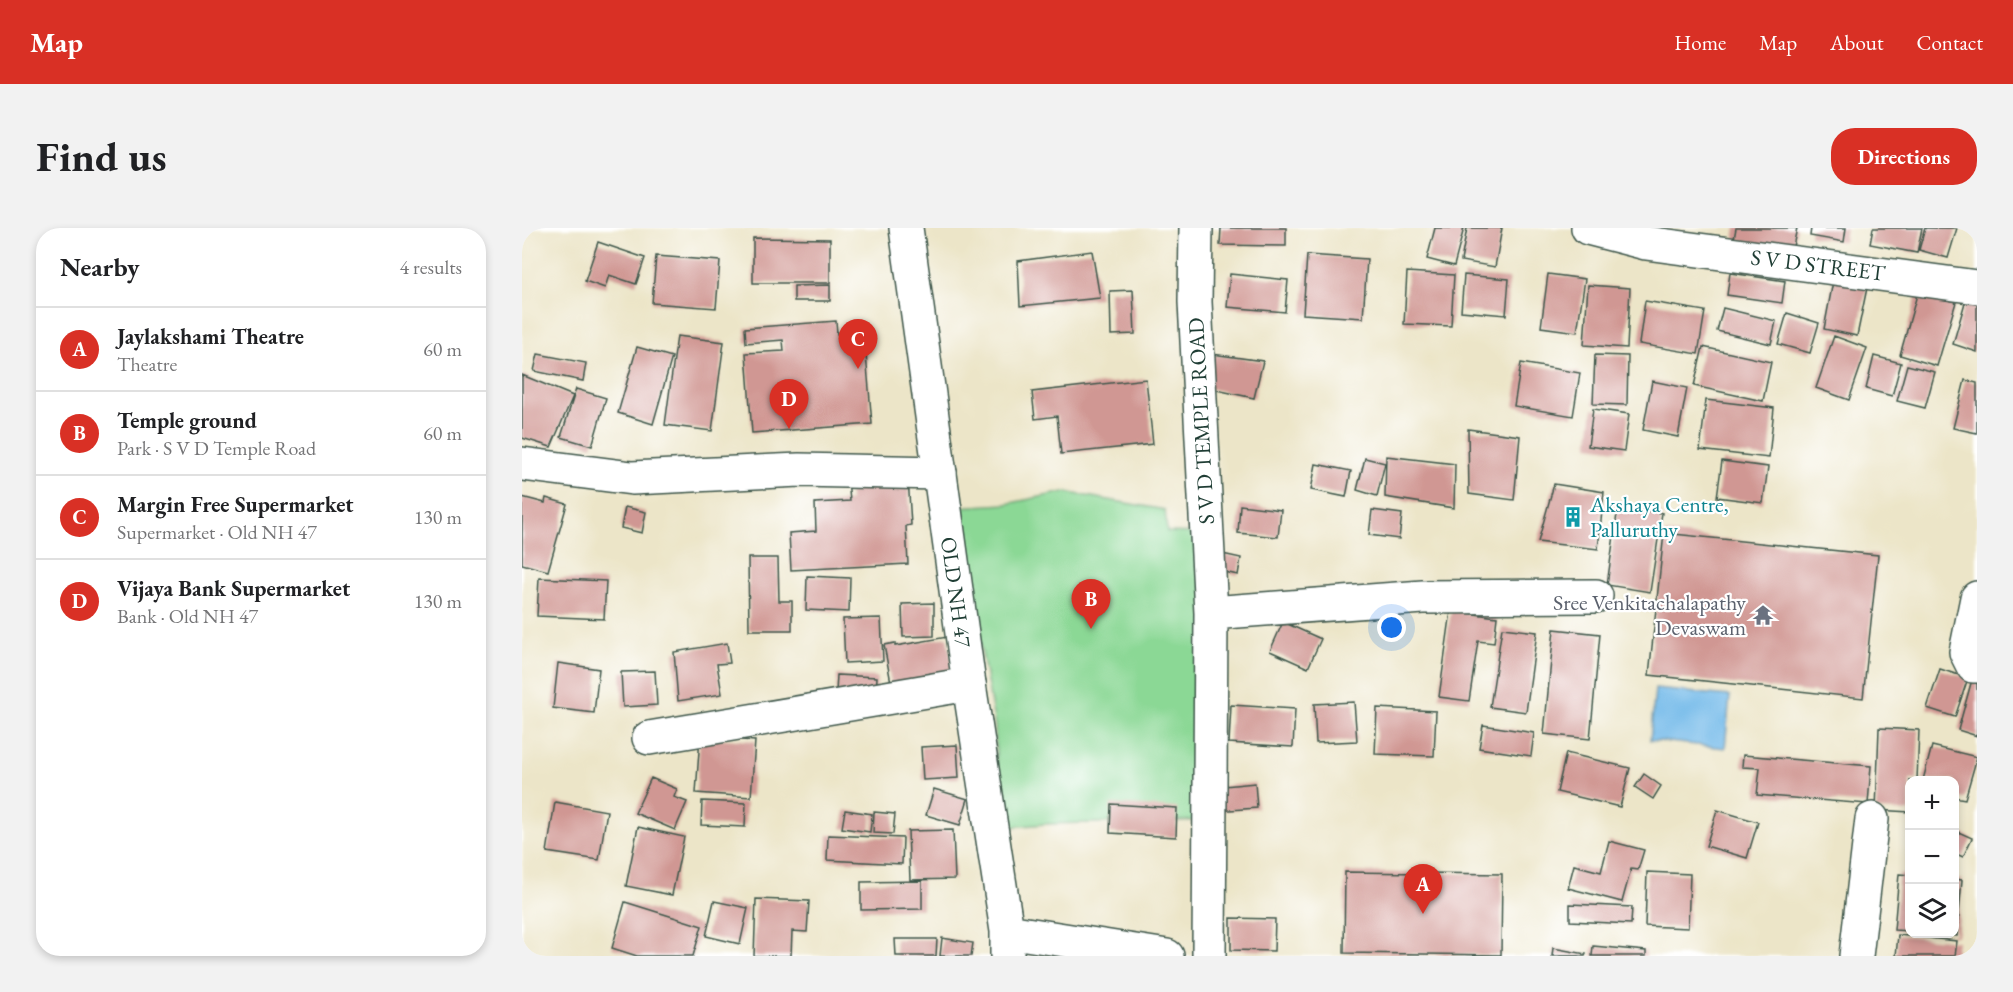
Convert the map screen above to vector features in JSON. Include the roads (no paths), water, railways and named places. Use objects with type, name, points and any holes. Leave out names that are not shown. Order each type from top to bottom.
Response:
[{"type":"street","name":"OLD NH 47","points":[[906,228],[1007,944]]},
{"type":"street","name":"S V D TEMPLE ROAD","points":[[1196,228],[1195,302],[1211,613],[1209,956]]},
{"type":"street","name":"S V D STREET","points":[[1588,228],[1646,243],[1977,287]]},
{"type":"street","points":[[522,464],[632,478],[799,470],[940,473]]},
{"type":"street","points":[[1211,613],[1423,597],[1596,596]]},
{"type":"street","points":[[1977,598],[1966,652],[1973,666],[1977,666]]},
{"type":"street","points":[[649,738],[969,684]]},
{"type":"street","points":[[1856,956],[1872,819]]},
{"type":"street","points":[[1007,944],[1167,956]]},
{"type":"water","points":[[1655,689],[1730,696],[1725,748],[1650,740]]},
{"type":"place","name":"Margin Free Supermarket","points":[[858,369]]},
{"type":"place","name":"Vijaya Bank Supermarket","points":[[789,429]]},
{"type":"place","name":"Akshaya Centre, Palluruthy","points":[[1573,517]]},
{"type":"place","name":"Sree Venkitachalapathy Devaswam","points":[[1763,615]]},
{"type":"place","name":"Temple ground","points":[[1091,629]]},
{"type":"place","name":"Jaylakshami Theatre","points":[[1423,914]]}]
